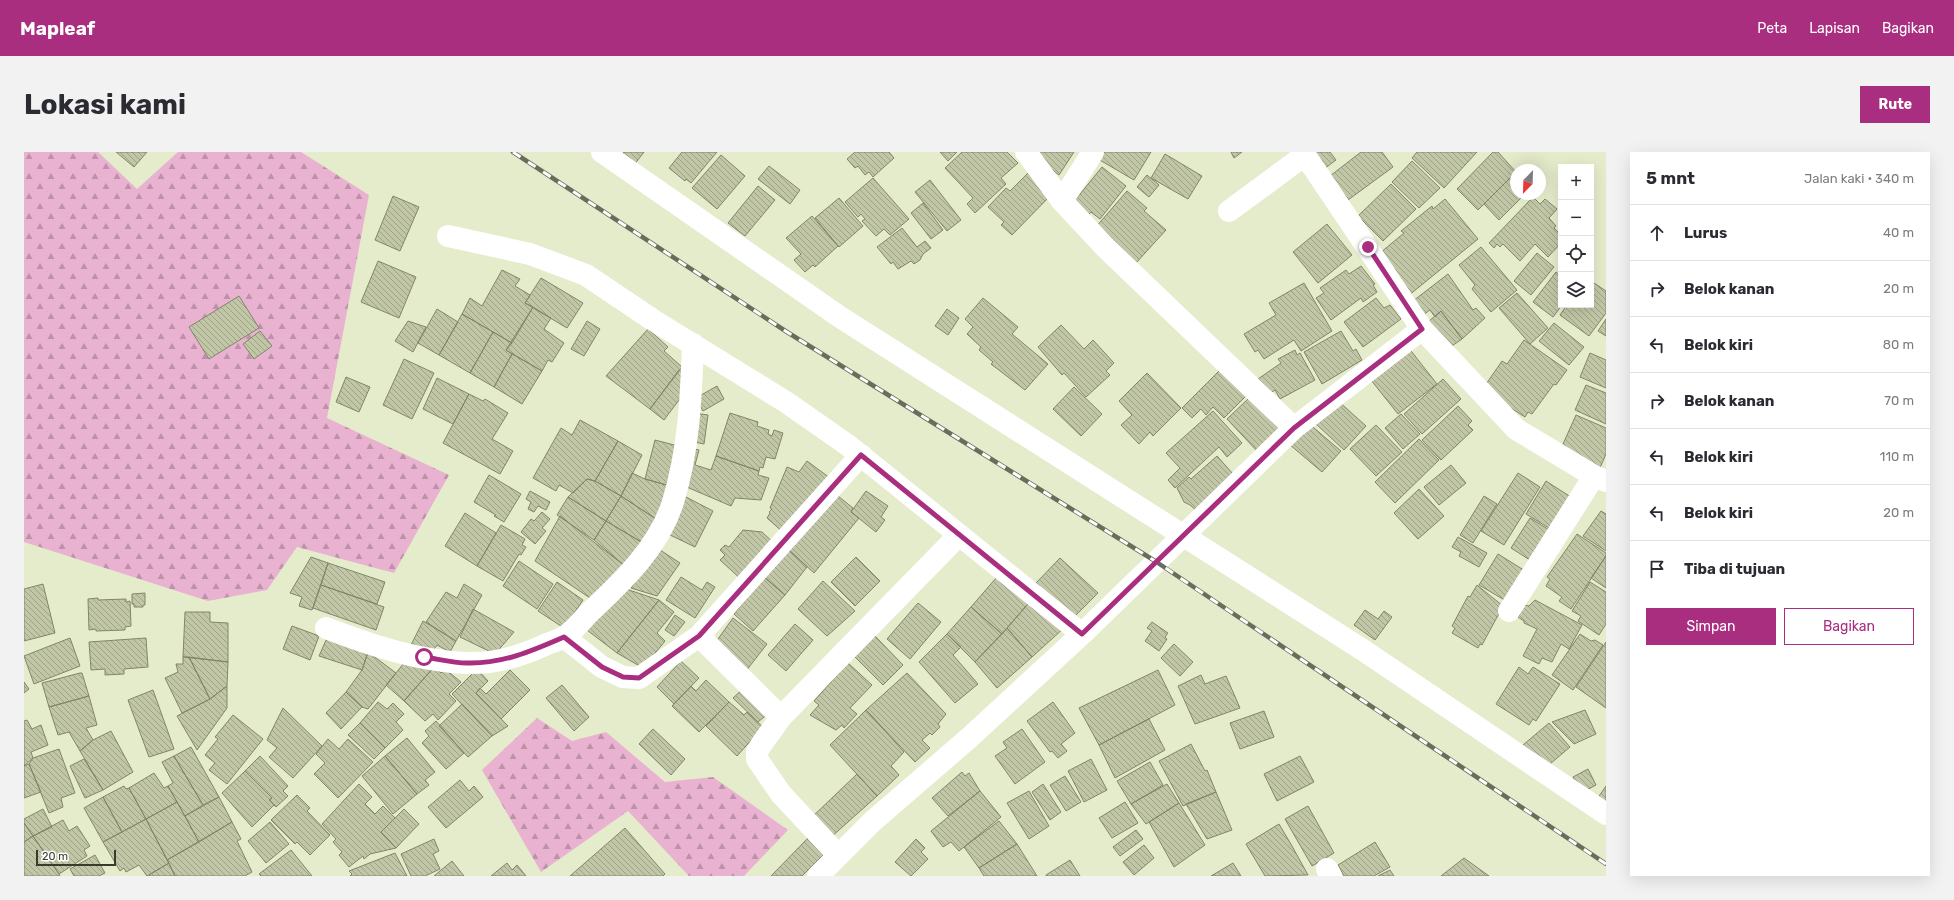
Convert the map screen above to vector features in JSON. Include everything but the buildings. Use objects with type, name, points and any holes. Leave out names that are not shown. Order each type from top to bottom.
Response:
[{"type":"street","points":[[602,152],[840,317],[1363,650],[1606,814]]},
{"type":"street","points":[[1026,152],[1062,201],[1180,321],[1294,428]]},
{"type":"street","points":[[1062,201],[1093,152]]},
{"type":"street","points":[[1229,210],[1304,154],[1422,329],[1516,429],[1600,479],[1509,610]]},
{"type":"street","points":[[448,236],[530,254],[586,275],[786,402],[861,455],[1082,634]]},
{"type":"street","points":[[818,876],[873,821],[969,738],[1082,634],[1155,561],[1185,536],[1294,428],[1422,329]]},
{"type":"street","points":[[326,628],[390,649],[424,657],[466,663],[497,661],[526,654],[564,637],[626,577],[647,552],[672,504],[686,450],[693,344]]},
{"type":"street","points":[[564,637],[602,667],[623,677],[639,678],[699,636],[861,455]]},
{"type":"street","points":[[838,855],[781,794],[757,759],[757,752],[781,717],[959,534]]},
{"type":"street","points":[[699,636],[781,717]]},
{"type":"green space","points":[[24,152],[98,152],[137,189],[178,152],[301,152],[369,195],[327,418],[449,475],[394,573],[297,547],[267,590],[208,601],[24,542]]},
{"type":"green space","points":[[537,718],[572,741],[606,732],[665,782],[713,777],[788,830],[744,876],[689,876],[628,811],[541,872],[482,770]]},
{"type":"railway","points":[[513,152],[787,332],[1155,561],[1606,864]]},
{"type":"route","points":[[424,657],[466,663],[497,661],[526,654],[564,637],[602,667],[623,677],[639,678],[699,636],[861,455],[1082,634],[1155,561],[1185,536],[1294,428],[1422,329],[1368,247]]}]
